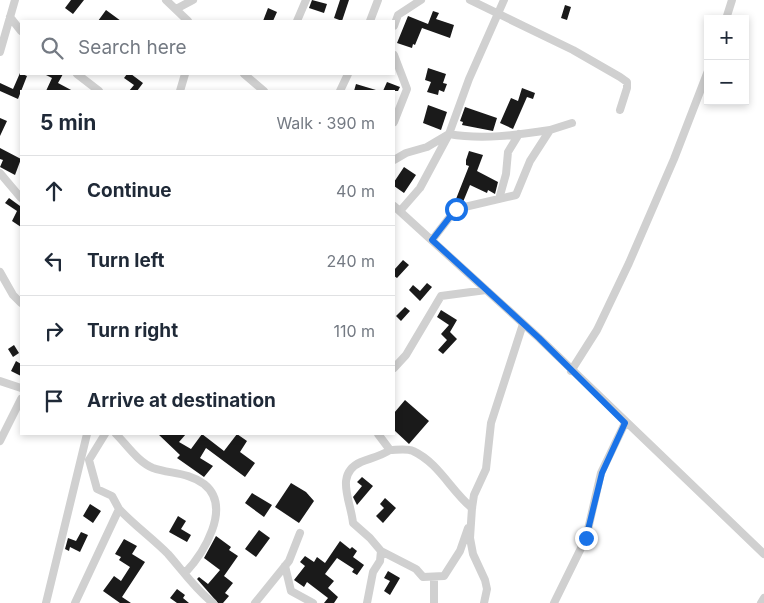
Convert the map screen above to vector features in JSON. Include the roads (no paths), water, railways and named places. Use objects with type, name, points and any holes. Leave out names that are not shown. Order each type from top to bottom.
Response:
[{"type":"street","points":[[0,49],[15,0]]},
{"type":"street","points":[[166,0],[187,20]]},
{"type":"street","points":[[176,9],[193,0]]},
{"type":"street","points":[[297,20],[306,0]]},
{"type":"street","points":[[370,20],[378,0]]},
{"type":"street","points":[[395,23],[398,15],[409,4],[421,0]]},
{"type":"street","points":[[470,0],[573,50],[627,82],[620,110]]},
{"type":"street","points":[[504,0],[449,134],[420,188],[397,209],[523,324],[764,554]]},
{"type":"street","points":[[727,15],[732,0]]},
{"type":"street","points":[[10,17],[20,30]]},
{"type":"street","points":[[395,58],[407,89],[395,119]]},
{"type":"street","points":[[78,75],[98,90]]},
{"type":"street","points":[[180,90],[185,75]]},
{"type":"street","points":[[245,75],[263,90]]},
{"type":"street","points":[[340,90],[348,75]]},
{"type":"street","points":[[571,371],[597,330],[629,264],[674,159],[704,80]]},
{"type":"street","points":[[395,159],[406,153],[428,147],[449,134],[463,137],[519,134],[550,130],[572,123]]},
{"type":"street","points":[[432,240],[456,209],[516,195],[530,161],[550,130]]},
{"type":"street","points":[[499,199],[506,174],[508,152],[519,134]]},
{"type":"street","points":[[0,173],[20,197]]},
{"type":"street","points":[[0,272],[20,302]]},
{"type":"street","points":[[395,367],[406,355],[440,296],[486,290]]},
{"type":"street","points":[[472,508],[458,496],[437,468],[412,450],[390,450],[354,465],[345,476],[345,492],[352,510],[353,523],[381,551],[416,569],[423,577],[444,576],[460,551],[470,523],[474,496],[486,469],[491,423],[523,324]]},
{"type":"street","points":[[0,381],[20,388]]},
{"type":"street","points":[[0,441],[20,402]]},
{"type":"street","points":[[554,603],[586,538],[602,473],[625,423]]},
{"type":"street","points":[[46,603],[87,435]]},
{"type":"street","points":[[104,435],[89,460],[97,489],[112,496],[119,509],[142,533],[160,546],[185,573],[198,591],[213,603]]},
{"type":"street","points":[[117,435],[153,468],[178,472],[203,484],[210,490],[215,502],[216,515],[210,536],[196,562],[185,573]]},
{"type":"street","points":[[379,435],[390,450]]},
{"type":"street","points":[[75,603],[119,509]]},
{"type":"street","points":[[470,523],[473,554],[485,580],[487,590],[484,603]]},
{"type":"street","points":[[255,603],[285,566],[300,533]]},
{"type":"street","points":[[367,603],[373,572],[380,561],[381,551]]},
{"type":"street","points":[[285,566],[292,591],[313,603]]},
{"type":"street","points":[[434,577],[434,603]]},
{"type":"street","points":[[761,603],[764,598]]}]
